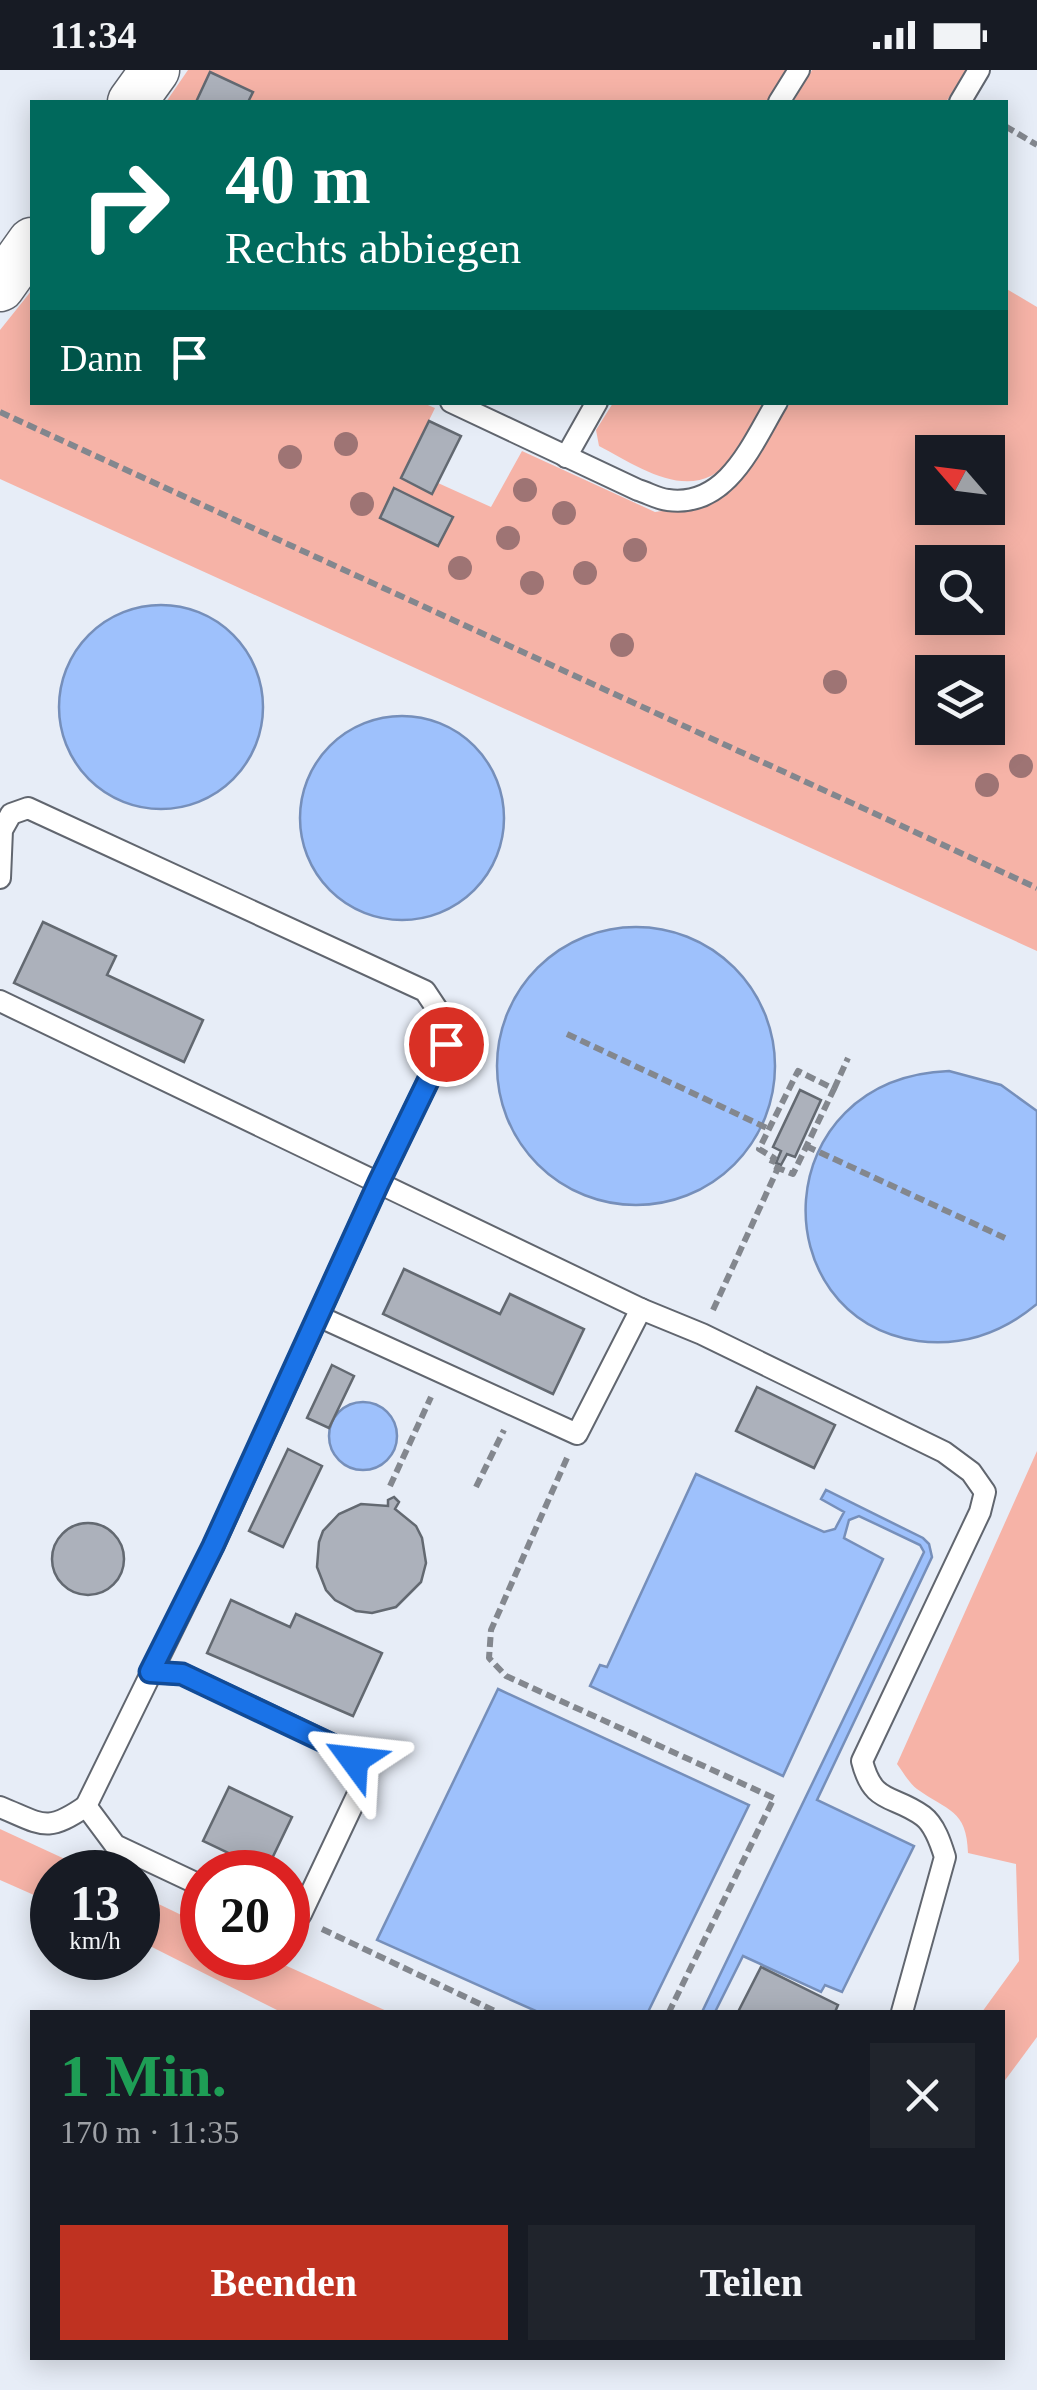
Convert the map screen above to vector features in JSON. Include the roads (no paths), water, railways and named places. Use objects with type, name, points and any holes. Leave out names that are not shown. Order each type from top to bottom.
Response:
[{"type":"street","points":[[133,100],[155,70]]},
{"type":"street","points":[[0,287],[30,245]]},
{"type":"lane","points":[[780,100],[799,70]]},
{"type":"lane","points":[[961,100],[979,70]]},
{"type":"lane","points":[[457,405],[669,500],[698,498],[730,480],[775,405]]},
{"type":"lane","points":[[566,457],[595,405]]},
{"type":"lane","points":[[0,878],[2,830],[11,814],[28,808],[425,991],[442,1015],[446,1044],[213,1546],[86,1806],[60,1825],[44,1825],[0,1807]]},
{"type":"lane","points":[[0,1001],[641,1309],[702,1334],[944,1452],[971,1472],[985,1492],[980,1512],[862,1761],[868,1782],[879,1795],[925,1817],[940,1840],[945,1858],[903,2010]]},
{"type":"lane","points":[[318,1316],[577,1434],[641,1309]]},
{"type":"lane","points":[[150,1672],[182,1674],[334,1746],[354,1760],[363,1783],[310,1884]]},
{"type":"lane","points":[[86,1806],[115,1844],[180,1875]]},
{"type":"water","points":[[161,605],[200,613],[233,635],[255,668],[263,707],[255,746],[233,779],[200,801],[161,809],[122,801],[89,779],[67,746],[59,707],[67,668],[89,635],[122,613]]},
{"type":"water","points":[[402,716],[441,723],[474,746],[497,779],[504,818],[497,857],[474,890],[441,913],[402,920],[363,913],[330,890],[307,857],[300,818],[307,779],[330,746],[363,723]]},
{"type":"water","points":[[636,927],[689,938],[734,968],[764,1013],[775,1066],[764,1119],[734,1164],[689,1194],[636,1205],[583,1194],[538,1164],[508,1119],[497,1066],[508,1013],[538,968],[583,938]]},
{"type":"water","points":[[949,1071],[1001,1085],[1037,1111],[1037,1304],[982,1336],[951,1342],[918,1341],[867,1323],[831,1290],[810,1247],[806,1200],[818,1153],[845,1113],[889,1084]]},
{"type":"water","points":[[363,1402],[376,1404],[387,1412],[395,1423],[395,1449],[387,1460],[376,1468],[363,1470],[350,1468],[339,1460],[331,1449],[329,1436],[331,1423],[339,1412],[350,1404]]},
{"type":"water","points":[[696,1474],[824,1532],[835,1529],[844,1512],[821,1499],[826,1490],[929,1544],[932,1557],[817,1800],[914,1846],[842,1992],[825,1985],[821,1992],[743,1956],[716,2010],[703,2010],[924,1552],[920,1545],[859,1516],[849,1520],[844,1538],[883,1559],[783,1776],[590,1686],[600,1665],[607,1667]]},
{"type":"water","points":[[498,1689],[749,1805],[649,2010],[534,2010],[377,1940]]}]
